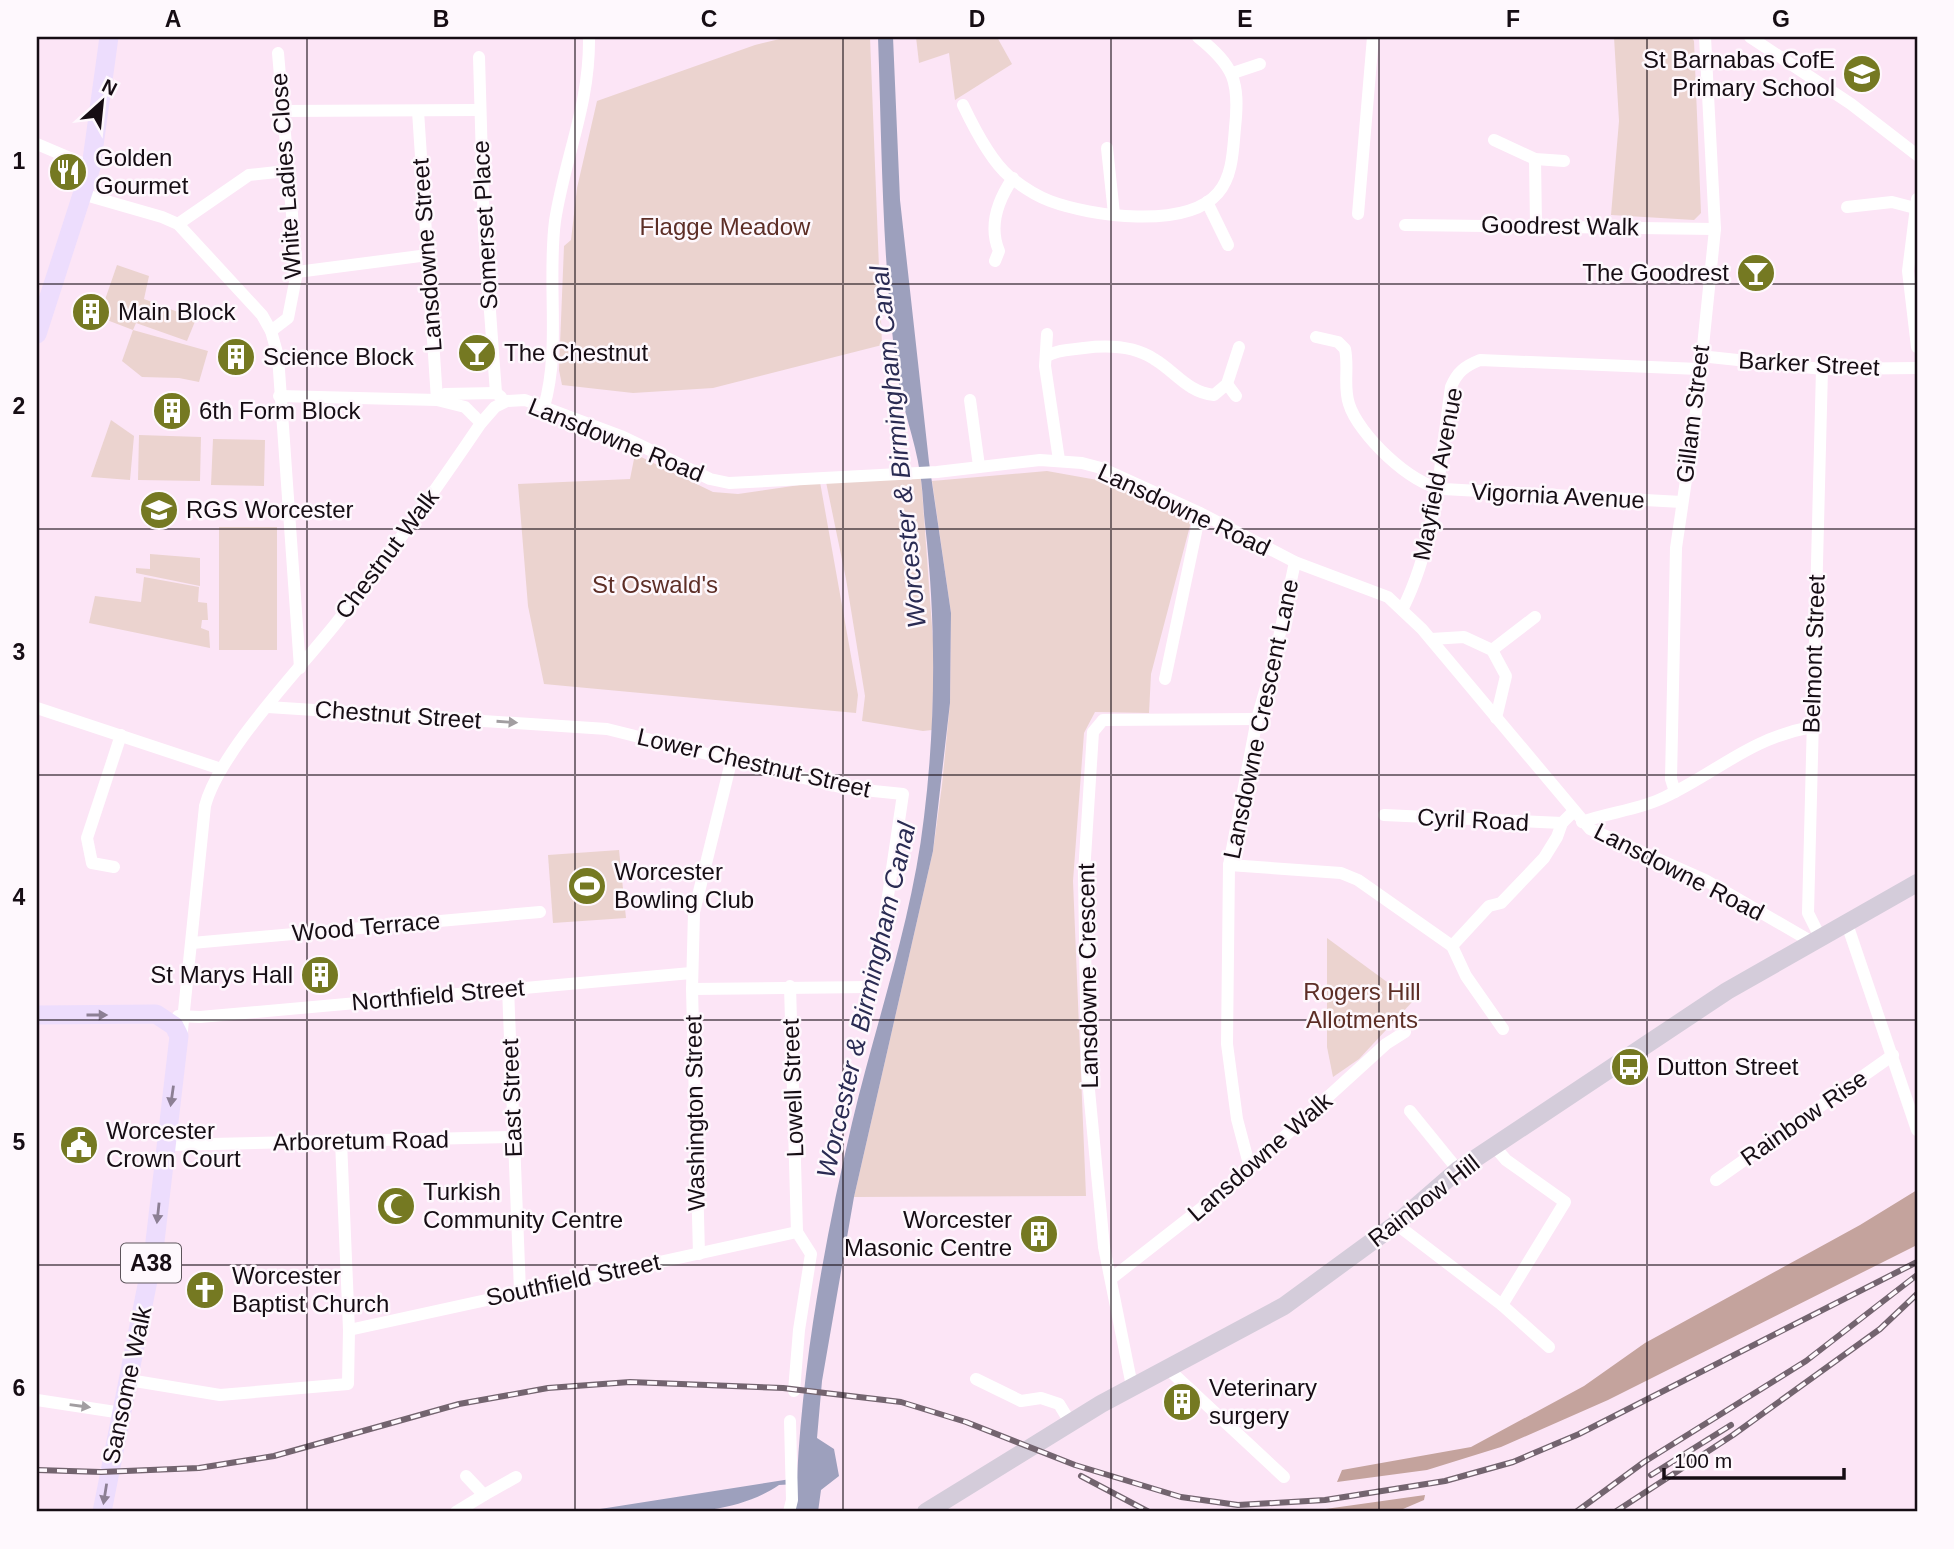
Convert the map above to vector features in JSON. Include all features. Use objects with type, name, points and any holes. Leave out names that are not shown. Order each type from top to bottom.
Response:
[{"type":"main road","points":[[37,334],[91,167],[109,37]]},
{"type":"main road","name":"Rainbow Hill","points":[[926,1512],[1132,1386],[1284,1306],[1396,1224],[1458,1170],[1727,991],[1847,924],[1914,882]]},
{"type":"main road","points":[[37,1015],[156,1014],[174,1026],[179,1048]]},
{"type":"main road","name":"Sansome Walk","points":[[102,1512],[154,1250],[179,1048]]},
{"type":"street","points":[[544,407],[550,380],[555,221],[586,96],[589,37]]},
{"type":"street","points":[[963,105],[973,126],[1013,178],[1048,200],[1114,214],[1162,215],[1190,211],[1208,202],[1218,193],[1228,176],[1238,100],[1233,73],[1219,54],[1198,37]]},
{"type":"street","points":[[1358,215],[1373,37]]},
{"type":"street","name":"Gillam Street","points":[[1675,792],[1671,779],[1676,548],[1715,229],[1705,37]]},
{"type":"street","points":[[1750,37],[1852,104],[1917,155]]},
{"type":"street","name":"White Ladies Close","points":[[271,331],[288,318],[297,272],[286,171],[278,53]]},
{"type":"street","name":"Somerset Place","points":[[479,57],[478,110],[496,393]]},
{"type":"street","points":[[1233,73],[1261,64]]},
{"type":"street","points":[[281,111],[478,110]]},
{"type":"street","name":"Lansdowne Street","points":[[418,111],[437,400]]},
{"type":"street","points":[[1494,139],[1535,159],[1564,161]]},
{"type":"street","points":[[37,144],[91,167]]},
{"type":"street","points":[[1107,148],[1114,214]]},
{"type":"street","points":[[1535,159],[1536,225]]},
{"type":"street","points":[[178,224],[249,175],[286,171]]},
{"type":"street","points":[[995,261],[999,251],[995,241],[995,220],[999,204],[1013,178]]},
{"type":"street","points":[[82,194],[148,212],[178,224],[262,315],[271,331],[278,356],[300,668]]},
{"type":"street","points":[[1208,202],[1227,245]]},
{"type":"street","points":[[1847,207],[1892,202],[1916,204],[1908,271],[1917,347]]},
{"type":"street","name":"Goodrest Walk","points":[[1405,225],[1715,229]]},
{"type":"street","points":[[297,272],[428,255]]},
{"type":"street","points":[[1047,334],[1045,366],[1059,460]]},
{"type":"street","name":"Vigornia Avenue","points":[[1316,337],[1338,342],[1345,349],[1348,402],[1364,432],[1418,482],[1436,489],[1682,502]]},
{"type":"street","points":[[1047,356],[1054,352],[1092,347],[1130,349],[1156,359],[1200,393],[1214,395],[1227,384],[1239,347]]},
{"type":"street","name":"Mayfield Avenue","points":[[1403,608],[1418,577],[1436,489],[1451,387],[1456,376],[1467,365],[1480,360],[1700,363]]},
{"type":"street","name":"Barker Street","points":[[1700,363],[1822,369],[1917,368]]},
{"type":"street","name":"Belmont Street","points":[[1816,939],[1808,913],[1822,369]]},
{"type":"street","points":[[1227,384],[1236,397]]},
{"type":"street","name":"Lansdowne Road","points":[[437,400],[446,394],[496,393],[507,401],[525,400],[621,436],[710,479],[729,483],[918,474],[1059,460],[1101,468],[1200,513],[1295,562],[1388,597],[1403,608],[1431,639],[1582,822],[1603,837],[1705,880],[1816,939]]},
{"type":"street","name":"Lansdowne Road","points":[[279,396],[437,400],[465,407],[481,423]]},
{"type":"street","points":[[970,400],[979,466]]},
{"type":"street","name":"Chestnut Walk","points":[[268,707],[397,546],[481,423],[495,407],[507,401]]},
{"type":"street","points":[[1165,679],[1200,513]]},
{"type":"street","name":"Lansdowne Crescent Lane","points":[[1250,1168],[1237,1119],[1227,1044],[1229,865],[1257,719],[1275,656],[1295,562]]},
{"type":"street","points":[[1492,650],[1535,617]]},
{"type":"street","points":[[299,628],[320,643]]},
{"type":"street","points":[[1431,639],[1464,637],[1492,650],[1506,676],[1496,718]]},
{"type":"street","points":[[37,708],[221,769],[268,707]]},
{"type":"street","name":"Chestnut Street","points":[[268,707],[607,730]]},
{"type":"street","name":"Lansdowne Crescent","points":[[1132,1386],[1104,1247],[1087,1069],[1084,873],[1093,732],[1103,720],[1257,719]]},
{"type":"street","points":[[1582,822],[1640,807],[1675,792],[1754,744],[1780,733],[1811,727]]},
{"type":"street","name":"Lower Chestnut Street","points":[[607,730],[844,788],[903,794],[883,930]]},
{"type":"street","points":[[114,867],[92,863],[87,838],[121,735]]},
{"type":"street","name":"Washington Street","points":[[699,1254],[691,973],[694,912],[731,762]]},
{"type":"street","name":"Sansome Walk","points":[[179,1048],[186,1016],[205,806],[210,787],[221,769]]},
{"type":"street","points":[[1452,946],[1489,906],[1502,903],[1544,858],[1562,823],[1573,811]]},
{"type":"street","name":"Cyril Road","points":[[1384,815],[1562,823]]},
{"type":"street","points":[[1229,865],[1341,873],[1358,880],[1452,946],[1466,976],[1503,1028]]},
{"type":"street","name":"Wood Terrace","points":[[192,943],[540,912]]},
{"type":"street","points":[[1847,924],[1906,1091],[1917,1130]]},
{"type":"street","name":"Northfield Street","points":[[156,1014],[186,1016],[691,973]]},
{"type":"street","name":"Lowell Street","points":[[790,986],[797,1232]]},
{"type":"street","points":[[692,989],[869,987]]},
{"type":"street","name":"East Street","points":[[508,988],[520,1291]]},
{"type":"street","name":"Lansdowne Walk","points":[[1112,1278],[1250,1168],[1386,1044],[1405,1032]]},
{"type":"street","name":"Rainbow Rise","points":[[1716,1180],[1893,1055]]},
{"type":"street","points":[[1906,1091],[1917,1082]]},
{"type":"street","points":[[1410,1111],[1458,1170]]},
{"type":"street","name":"Arboretum Road","points":[[166,1145],[513,1137]]},
{"type":"street","points":[[129,1380],[220,1395],[348,1384],[349,1329],[341,1141]]},
{"type":"street","points":[[1495,1147],[1506,1160],[1565,1202],[1503,1305]]},
{"type":"street","points":[[1396,1224],[1503,1305],[1549,1347]]},
{"type":"street","points":[[794,1391],[799,1330],[811,1254],[797,1232]]},
{"type":"street","name":"Southfield Street","points":[[349,1329],[797,1232]]},
{"type":"street","points":[[1167,1368],[1284,1477]]},
{"type":"street","points":[[976,1379],[1021,1401],[1041,1398],[1059,1404],[1070,1422]]},
{"type":"street","points":[[37,1400],[122,1413]]},
{"type":"street","points":[[790,1421],[791,1506]]},
{"type":"street","points":[[466,1476],[484,1495]]},
{"type":"street","points":[[456,1512],[516,1477]]},
{"type":"green space","name":"Flagge Meadow","points":[[788,37],[870,37],[882,345],[713,388],[633,393],[562,385],[559,370],[564,246],[571,240],[577,188],[597,101],[755,45]]},
{"type":"green space","points":[[916,37],[997,37],[1012,64],[955,100],[949,53],[919,63]]},
{"type":"green space","points":[[1614,37],[1691,37],[1694,41],[1701,213],[1694,220],[1611,215],[1619,121]]},
{"type":"green space","points":[[117,265],[149,276],[144,299],[196,319],[187,341],[136,323],[133,330],[99,317]]},
{"type":"green space","points":[[133,330],[208,351],[199,382],[179,378],[142,377],[122,361]]},
{"type":"green space","points":[[111,420],[134,436],[130,480],[91,477]]},
{"type":"green space","points":[[139,435],[201,437],[200,481],[138,480]]},
{"type":"green space","points":[[213,439],[265,440],[264,486],[211,485]]},
{"type":"green space","name":"St Oswald's","points":[[635,454],[713,492],[738,494],[820,482],[858,695],[856,713],[544,684],[528,606],[518,484],[630,479]]},
{"type":"green space","points":[[1047,471],[1114,483],[1191,522],[1151,674],[1149,713],[1095,712],[1084,733],[1073,881],[1086,1196],[854,1197],[933,851],[942,785],[950,703],[951,613],[932,481]]},
{"type":"green space","points":[[921,476],[934,654],[932,730],[923,731],[862,721],[865,696],[846,579],[826,482]]},
{"type":"green space","points":[[219,527],[277,527],[277,650],[219,650]]},
{"type":"green space","points":[[150,554],[200,558],[200,586],[136,573],[136,568],[150,569]]},
{"type":"green space","points":[[144,577],[199,587],[198,602],[207,603],[208,620],[202,620],[201,628],[209,631],[210,648],[89,623],[95,596],[141,602]]},
{"type":"green space","name":"Worcester Bowling Club","points":[[619,850],[626,918],[553,923],[548,855]]},
{"type":"green space","name":"Rogers Hill Allotments","points":[[1327,938],[1413,1001],[1359,1059],[1333,1077],[1327,1047]]},
{"type":"shaded area","points":[[1917,1190],[1917,1245],[1608,1400],[1501,1447],[1427,1470],[1337,1482],[1342,1470],[1471,1447],[1584,1386],[1645,1343],[1860,1225]]},
{"type":"shaded area","points":[[1425,1495],[1424,1500],[1396,1512],[1304,1512]]},
{"type":"water","points":[[878,37],[893,37],[900,200],[929,462],[951,613],[950,703],[933,851],[854,1197],[822,1381],[817,1438],[834,1449],[839,1476],[821,1490],[818,1512],[796,1512],[796,1484],[779,1485],[758,1497],[710,1510],[658,1513],[581,1512],[797,1478],[804,1389],[824,1255],[861,1085],[911,894],[924,817],[931,744],[933,634],[929,560],[920,473],[899,386],[892,331],[883,205]]},
{"type":"railway","points":[[37,1470],[101,1472],[199,1468],[274,1456],[459,1404],[548,1388],[630,1382],[783,1388],[901,1402],[966,1422],[1075,1465],[1181,1497],[1238,1505],[1325,1500],[1445,1481],[1513,1462],[1579,1434],[1917,1262]]},
{"type":"railway","points":[[1576,1512],[1644,1462],[1806,1361],[1917,1275]]},
{"type":"railway","points":[[1615,1512],[1733,1435],[1880,1329],[1917,1294]]},
{"type":"railway","points":[[1651,1475],[1731,1425]]},
{"type":"railway","points":[[1081,1476],[1149,1512]]},
{"type":"place","name":"St Barnabas CofE Primary School","points":[[1862,74]]},
{"type":"place","name":"Golden Gourmet","points":[[68,172]]},
{"type":"place","name":"The Goodrest","points":[[1756,273]]},
{"type":"place","name":"Main Block","points":[[91,312]]},
{"type":"place","name":"The Chestnut","points":[[477,353]]},
{"type":"place","name":"Science Block","points":[[236,357]]},
{"type":"place","name":"6th Form Block","points":[[172,411]]},
{"type":"place","name":"RGS Worcester","points":[[159,510]]},
{"type":"place","name":"Worcester Bowling Club","points":[[587,886]]},
{"type":"place","name":"St Marys Hall","points":[[320,975]]},
{"type":"place","name":"Dutton Street","points":[[1630,1067]]},
{"type":"place","name":"Worcester Crown Court","points":[[79,1145]]},
{"type":"place","name":"Turkish Community Centre","points":[[396,1206]]},
{"type":"place","name":"Worcester Masonic Centre","points":[[1039,1234]]},
{"type":"place","name":"Worcester Baptist Church","points":[[205,1290]]},
{"type":"place","name":"Veterinary surgery","points":[[1182,1402]]},
{"type":"water label","name":"Worcester & Birmingham Canal","points":[[898,447]]},
{"type":"water label","name":"Worcester & Birmingham Canal","points":[[866,1000]]}]
